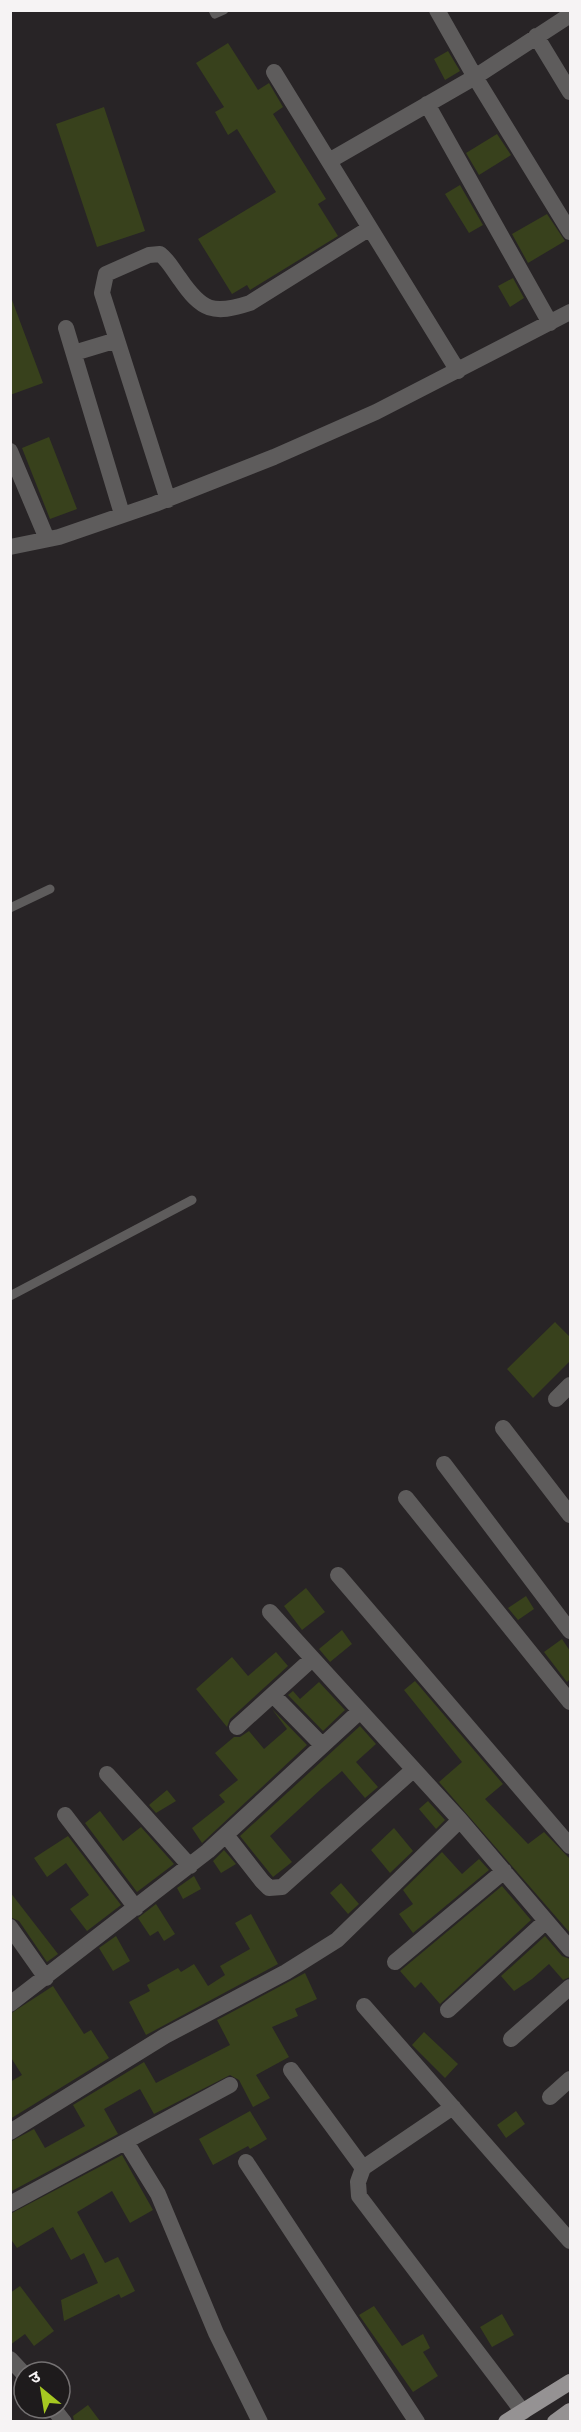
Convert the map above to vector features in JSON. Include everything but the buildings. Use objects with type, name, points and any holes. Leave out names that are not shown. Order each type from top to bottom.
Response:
[{"type":"main road","points":[[506,2421],[570,2382]]},
{"type":"main road","points":[[555,2421],[570,2411]]},
{"type":"street","points":[[437,10],[474,76],[570,232]]},
{"type":"street","points":[[329,161],[474,76],[570,15]]},
{"type":"street","points":[[536,36],[570,92]]},
{"type":"street","points":[[274,72],[458,371]]},
{"type":"street","points":[[427,104],[550,323]]},
{"type":"street","points":[[168,500],[102,293],[106,274],[149,255],[160,254],[168,260],[180,279],[202,305],[214,311],[230,309],[250,303],[370,228]]},
{"type":"street","points":[[10,547],[47,539],[168,500],[274,457],[458,371],[570,312]]},
{"type":"street","points":[[66,328],[122,514]]},
{"type":"street","points":[[74,353],[117,340]]},
{"type":"street","points":[[10,451],[47,539]]},
{"type":"street","points":[[556,1399],[570,1385]]},
{"type":"street","points":[[502,1428],[570,1515]]},
{"type":"street","points":[[444,1464],[570,1630]]},
{"type":"street","points":[[406,1497],[570,1702]]},
{"type":"street","points":[[338,1575],[570,1846]]},
{"type":"street","points":[[270,1612],[460,1820],[570,1949]]},
{"type":"street","points":[[237,1727],[312,1659]]},
{"type":"street","points":[[273,1695],[322,1745]]},
{"type":"street","points":[[10,2004],[190,1866],[360,1711]]},
{"type":"street","points":[[226,1834],[269,1888],[282,1887],[412,1770]]},
{"type":"street","points":[[107,1774],[190,1866]]},
{"type":"street","points":[[65,1815],[136,1908]]},
{"type":"street","points":[[10,2132],[165,2036],[286,1972],[337,1940],[460,1820]]},
{"type":"street","points":[[395,1962],[504,1871]]},
{"type":"street","points":[[448,2010],[546,1921]]},
{"type":"street","points":[[10,1927],[46,1978]]},
{"type":"street","points":[[511,2039],[570,1986]]},
{"type":"street","points":[[364,2006],[570,2241]]},
{"type":"street","points":[[291,2070],[363,2168]]},
{"type":"street","points":[[550,2097],[570,2079]]},
{"type":"street","points":[[10,2204],[230,2085]]},
{"type":"street","points":[[453,2107],[363,2168],[358,2182],[359,2196],[523,2412]]},
{"type":"street","points":[[126,2142],[159,2194],[216,2333],[260,2421]]},
{"type":"street","points":[[246,2162],[417,2421]]},
{"type":"lane","points":[[213,10],[215,14],[224,10]]},
{"type":"lane","points":[[10,908],[50,888]]},
{"type":"lane","points":[[10,1296],[192,1200]]}]
